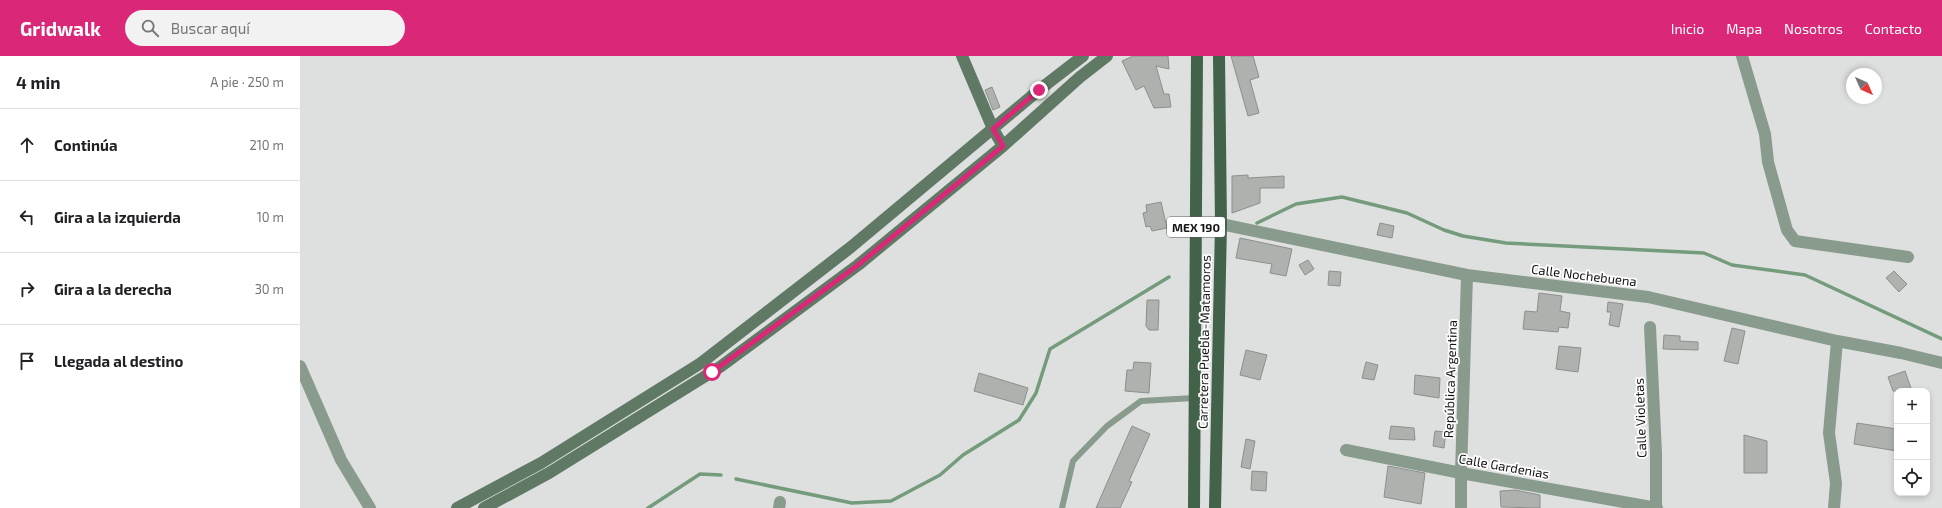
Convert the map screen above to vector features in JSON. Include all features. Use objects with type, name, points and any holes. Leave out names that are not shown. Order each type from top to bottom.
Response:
[{"type":"main road","name":"Carretera Puebla-Matamoros","points":[[1194,508],[1197,56]]},
{"type":"main road","name":"Carretera Puebla-Matamoros","points":[[1216,508],[1221,224],[1220,56]]},
{"type":"street","points":[[962,56],[993,129],[1003,146]]},
{"type":"street","points":[[457,508],[541,463],[701,363],[851,248],[1082,56]]},
{"type":"street","points":[[484,508],[549,473],[720,367],[858,265],[1003,146],[1080,77],[1107,56]]},
{"type":"street","points":[[1742,56],[1764,134],[1768,162],[1787,230],[1795,241],[1908,257]]},
{"type":"street","name":"Calle Nochebuena","points":[[1221,224],[1467,275],[1648,297],[1837,341],[1901,353],[1942,363]]},
{"type":"street","name":"República Argentina","points":[[1462,508],[1461,472],[1467,275]]},
{"type":"street","name":"Calle Violetas","points":[[1650,327],[1656,453],[1656,508]]},
{"type":"street","points":[[1834,508],[1836,483],[1829,433],[1837,341]]},
{"type":"street","points":[[300,366],[341,460],[370,508]]},
{"type":"street","name":"Calle Gardenias","points":[[1346,450],[1656,508]]},
{"type":"lane","points":[[1062,508],[1073,461],[1107,426],[1141,401],[1194,398]]},
{"type":"building","points":[[1133,56],[1168,56],[1169,69],[1156,66],[1164,94],[1169,94],[1171,107],[1154,108],[1144,86],[1136,90],[1122,61]]},
{"type":"building","points":[[1231,56],[1253,56],[1259,77],[1250,80],[1259,113],[1248,116]]},
{"type":"building","points":[[992,87],[1000,107],[993,110],[985,90]]},
{"type":"building","points":[[1248,175],[1248,178],[1284,176],[1284,188],[1260,188],[1260,203],[1232,213],[1232,176]]},
{"type":"building","points":[[1161,202],[1167,228],[1152,231],[1150,226],[1146,227],[1143,213],[1147,212],[1146,205]]},
{"type":"building","points":[[1380,223],[1394,226],[1392,238],[1377,235]]},
{"type":"building","points":[[1240,238],[1292,249],[1286,276],[1270,273],[1272,264],[1236,258]]},
{"type":"building","points":[[1308,260],[1314,269],[1305,275],[1299,265]]},
{"type":"building","points":[[1329,271],[1341,272],[1340,286],[1328,285]]},
{"type":"building","points":[[1894,271],[1907,284],[1899,292],[1886,278]]},
{"type":"building","points":[[1539,293],[1562,296],[1560,311],[1570,313],[1568,328],[1559,327],[1558,332],[1523,329],[1525,311],[1537,312]]},
{"type":"building","points":[[1147,300],[1159,300],[1158,330],[1149,330],[1146,326]]},
{"type":"building","points":[[1608,302],[1623,304],[1619,327],[1609,325],[1611,312],[1607,312]]},
{"type":"building","points":[[1732,328],[1745,331],[1738,364],[1724,361]]},
{"type":"building","points":[[1664,335],[1680,336],[1680,341],[1698,342],[1698,350],[1663,349]]},
{"type":"building","points":[[1559,346],[1581,348],[1578,372],[1556,369]]},
{"type":"building","points":[[1246,350],[1267,355],[1260,380],[1240,375]]},
{"type":"building","points":[[1134,362],[1151,363],[1149,393],[1125,391],[1127,370],[1133,370]]},
{"type":"building","points":[[1366,362],[1378,365],[1374,380],[1362,378]]},
{"type":"building","points":[[1905,371],[1911,388],[1894,388],[1893,391],[1888,377]]},
{"type":"building","points":[[979,373],[1028,388],[1023,405],[974,391]]},
{"type":"building","points":[[1415,375],[1440,378],[1439,398],[1414,394]]},
{"type":"building","points":[[1857,423],[1894,429],[1894,451],[1854,444]]},
{"type":"building","points":[[1132,426],[1150,434],[1129,481],[1132,482],[1120,508],[1096,508]]},
{"type":"building","points":[[1391,426],[1414,428],[1415,440],[1389,439]]},
{"type":"building","points":[[1435,431],[1446,432],[1444,448],[1433,446]]},
{"type":"building","points":[[1744,435],[1767,441],[1767,473],[1744,473]]},
{"type":"building","points":[[1246,439],[1255,441],[1250,469],[1241,467]]},
{"type":"building","points":[[1388,466],[1425,473],[1421,504],[1384,497]]},
{"type":"building","points":[[1252,471],[1267,472],[1266,491],[1251,490]]},
{"type":"building","points":[[1515,490],[1540,495],[1540,508],[1501,507],[1500,491]]},
{"type":"waterway","points":[[1257,223],[1296,204],[1342,197],[1407,213],[1444,230],[1463,236],[1506,243],[1704,253],[1732,265],[1805,275],[1942,339]]},
{"type":"waterway","points":[[736,479],[852,503],[891,501],[940,475],[963,455],[1019,420],[1036,393],[1050,349],[1169,277]]},
{"type":"waterway","points":[[648,508],[700,474],[721,475]]},
{"type":"route","points":[[712,372],[858,265],[1003,146],[993,129],[1039,90]]}]
